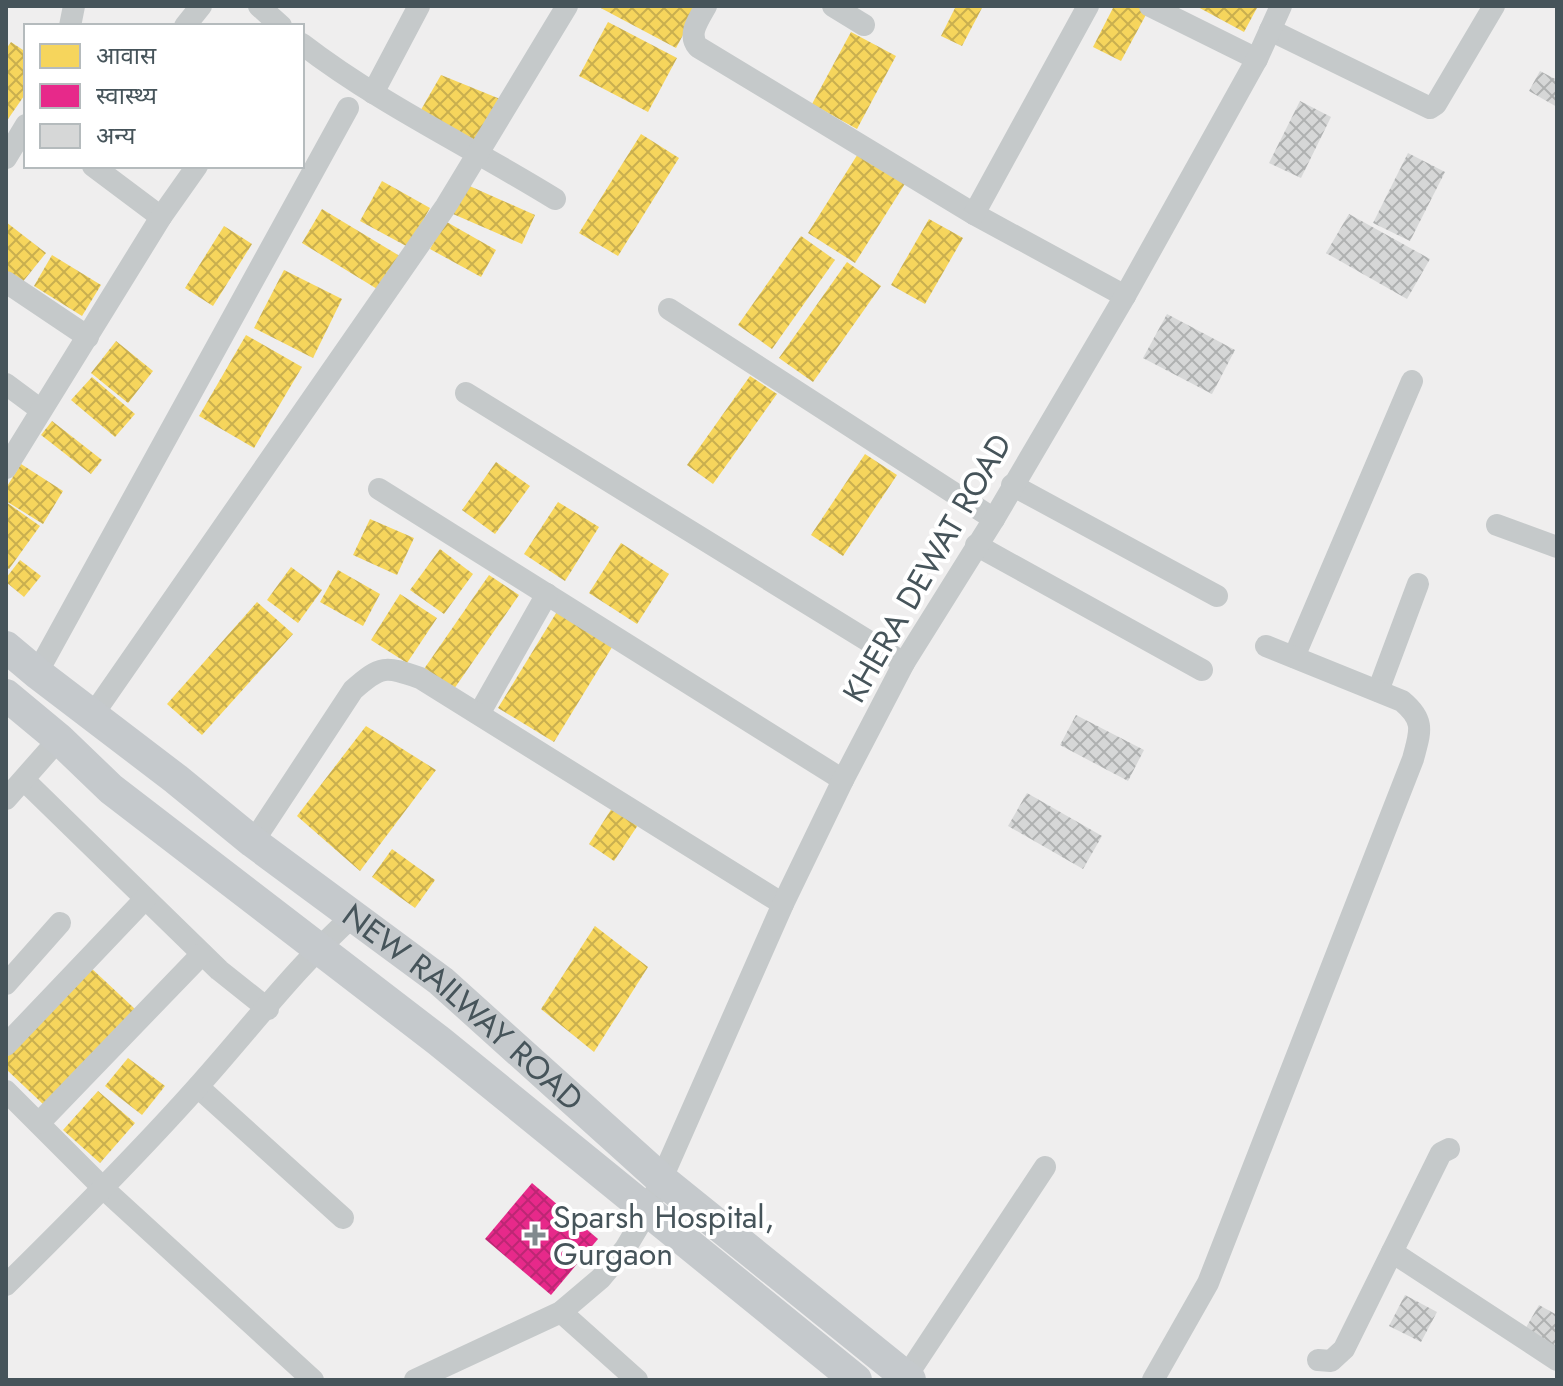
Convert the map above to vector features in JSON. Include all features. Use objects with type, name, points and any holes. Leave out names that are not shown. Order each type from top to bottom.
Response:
[{"type":"main road","name":"NEW RAILWAY ROAD","points":[[6,647],[253,842],[441,981],[661,1179],[908,1378]]},
{"type":"main road","name":"NEW RAILWAY ROAD","points":[[6,695],[59,739],[111,789],[439,1041],[856,1380]]},
{"type":"street","points":[[187,24],[201,6]]},
{"type":"street","points":[[259,6],[279,24]]},
{"type":"street","points":[[373,93],[419,6]]},
{"type":"street","points":[[92,716],[437,219],[567,6]]},
{"type":"street","points":[[706,6],[693,33],[693,42],[698,47],[974,214],[1125,296]]},
{"type":"street","points":[[833,6],[864,25]]},
{"type":"street","points":[[974,214],[1088,6]]},
{"type":"street","points":[[1150,6],[1257,59]]},
{"type":"street","name":"KHERA DEWAT ROAD","points":[[415,1380],[561,1312],[608,1270],[625,1249],[647,1212],[783,904],[904,663],[994,519],[1125,296],[1257,59],[1281,6]]},
{"type":"street","points":[[1270,30],[1430,108],[1436,104],[1494,6]]},
{"type":"street","points":[[304,45],[373,93],[555,199]]},
{"type":"street","points":[[37,673],[348,108]]},
{"type":"street","points":[[6,158],[24,128]]},
{"type":"street","points":[[96,168],[161,217]]},
{"type":"street","points":[[6,468],[161,217],[196,168]]},
{"type":"street","points":[[6,282],[88,337]]},
{"type":"street","points":[[669,309],[994,519]]},
{"type":"street","points":[[1294,657],[1412,381]]},
{"type":"street","points":[[6,384],[41,410]]},
{"type":"street","points":[[466,393],[904,663]]},
{"type":"street","points":[[1012,485],[1217,596]]},
{"type":"street","points":[[379,489],[843,780]]},
{"type":"street","points":[[1497,525],[1557,547]]},
{"type":"street","points":[[976,545],[1202,670]]},
{"type":"street","points":[[1378,691],[1418,584]]},
{"type":"street","points":[[479,714],[547,594]]},
{"type":"street","points":[[1153,1380],[1208,1283],[1413,759],[1420,723],[1413,710],[1402,701],[1266,646]]},
{"type":"street","points":[[253,842],[353,690],[375,671],[394,669],[420,678],[783,904]]},
{"type":"street","points":[[6,799],[59,739]]},
{"type":"street","points":[[24,780],[202,954],[268,1009]]},
{"type":"street","points":[[6,1045],[145,899]]},
{"type":"street","points":[[6,1285],[104,1189],[268,1009],[317,948],[353,916]]},
{"type":"street","points":[[6,984],[60,923]]},
{"type":"street","points":[[39,1123],[202,954]]},
{"type":"street","points":[[198,1087],[343,1218]]},
{"type":"street","points":[[6,1091],[104,1189],[313,1380]]},
{"type":"street","points":[[1318,1360],[1331,1361],[1344,1349],[1441,1153],[1449,1149]]},
{"type":"street","points":[[908,1378],[1045,1167]]},
{"type":"street","points":[[1392,1252],[1557,1360]]},
{"type":"street","points":[[561,1312],[637,1380]]},
{"type":"building: आवास","points":[[597,6],[692,6],[697,9],[676,48]]},
{"type":"building: आवास","points":[[956,6],[983,6],[962,46],[941,36]]},
{"type":"building: आवास","points":[[1114,6],[1139,6],[1148,11],[1121,61],[1093,47]]},
{"type":"building: आवास","points":[[1196,6],[1258,6],[1244,32]]},
{"type":"building: आवास","points":[[608,22],[677,58],[648,112],[579,76]]},
{"type":"building: आवास","points":[[851,32],[896,56],[857,129],[812,104]]},
{"type":"building: आवास","points":[[11,42],[24,51],[24,96],[6,122],[6,49]]},
{"type":"building: आवास","points":[[441,75],[505,101],[476,143],[418,115]]},
{"type":"building: आवास","points":[[641,134],[679,158],[618,256],[579,233]]},
{"type":"building: आवास","points":[[861,149],[908,179],[855,263],[808,233]]},
{"type":"building: आवास","points":[[382,181],[430,208],[408,247],[360,221]]},
{"type":"building: आवास","points":[[465,184],[535,215],[522,244],[453,214]]},
{"type":"building: आवास","points":[[322,209],[403,258],[382,292],[302,243]]},
{"type":"building: आवास","points":[[929,219],[963,238],[925,304],[891,285]]},
{"type":"building: आवास","points":[[445,221],[496,250],[481,277],[430,249]]},
{"type":"building: आवास","points":[[6,222],[46,253],[21,284],[6,271]]},
{"type":"building: आवास","points":[[224,226],[252,244],[213,306],[185,288]]},
{"type":"building: आवास","points":[[801,236],[835,260],[772,349],[738,325]]},
{"type":"building: आवास","points":[[52,255],[101,285],[82,316],[34,286]]},
{"type":"building: आवास","points":[[847,262],[881,286],[813,382],[779,358]]},
{"type":"building: आवास","points":[[284,270],[342,299],[313,358],[254,328]]},
{"type":"building: आवास","points":[[246,335],[302,367],[254,448],[199,416]]},
{"type":"building: आवास","points":[[116,341],[153,371],[128,403],[91,373]]},
{"type":"building: आवास","points":[[750,376],[777,394],[713,484],[687,465]]},
{"type":"building: आवास","points":[[92,377],[135,414],[115,437],[71,400]]},
{"type":"building: आवास","points":[[52,421],[102,460],[91,474],[41,435]]},
{"type":"building: आवास","points":[[865,454],[897,475],[843,556],[811,535]]},
{"type":"building: आवास","points":[[496,462],[530,486],[495,534],[462,510]]},
{"type":"building: आवास","points":[[21,464],[63,491],[43,524],[6,501],[6,488]]},
{"type":"building: आवास","points":[[6,502],[40,526],[9,569],[6,567]]},
{"type":"building: आवास","points":[[558,502],[599,527],[565,581],[524,554]]},
{"type":"building: आवास","points":[[370,519],[414,538],[397,575],[353,555]]},
{"type":"building: आवास","points":[[621,543],[669,574],[637,624],[589,593]]},
{"type":"building: आवास","points":[[440,549],[473,574],[444,614],[410,590]]},
{"type":"building: आवास","points":[[20,560],[41,576],[24,597],[6,582]]},
{"type":"building: आवास","points":[[291,567],[322,590],[298,623],[267,600]]},
{"type":"building: आवास","points":[[338,570],[380,594],[363,626],[320,602]]},
{"type":"building: आवास","points":[[489,575],[519,595],[454,689],[424,669]]},
{"type":"building: आवास","points":[[400,594],[437,618],[407,663],[371,640]]},
{"type":"building: आवास","points":[[257,602],[293,634],[202,735],[167,704]]},
{"type":"building: आवास","points":[[558,610],[614,644],[554,742],[498,708]]},
{"type":"building: आवास","points":[[366,726],[436,770],[360,871],[297,816]]},
{"type":"building: आवास","points":[[616,802],[642,819],[614,861],[589,844]]},
{"type":"building: आवास","points":[[392,849],[435,880],[415,908],[372,877]]},
{"type":"building: आवास","points":[[595,926],[648,967],[594,1052],[541,1009]]},
{"type":"building: आवास","points":[[90,967],[135,1009],[45,1106],[6,1069],[6,1058]]},
{"type":"building: आवास","points":[[128,1058],[165,1086],[142,1115],[105,1086]]},
{"type":"building: आवास","points":[[98,1091],[135,1123],[100,1163],[63,1130]]},
{"type":"building: स्वास्थ्य","points":[[532,1183],[598,1239],[551,1295],[485,1239]]},
{"type":"building: अन्य","points":[[1540,71],[1557,80],[1557,107],[1529,91]]},
{"type":"building: अन्य","points":[[1300,101],[1331,117],[1301,178],[1269,163]]},
{"type":"building: अन्य","points":[[1408,153],[1445,172],[1410,241],[1373,223]]},
{"type":"building: अन्य","points":[[1349,214],[1430,259],[1407,299],[1326,253]]},
{"type":"building: अन्य","points":[[1167,314],[1235,350],[1212,394],[1143,358]]},
{"type":"building: अन्य","points":[[1076,715],[1144,750],[1128,781],[1060,745]]},
{"type":"building: अन्य","points":[[1027,793],[1102,836],[1083,869],[1008,826]]},
{"type":"building: अन्य","points":[[1405,1295],[1437,1312],[1421,1342],[1389,1326]]},
{"type":"building: अन्य","points":[[1539,1305],[1557,1315],[1557,1350],[1524,1331]]},
{"type":"place","name":"Sparsh Hospital, Gurgaon","points":[[535,1235]]}]
